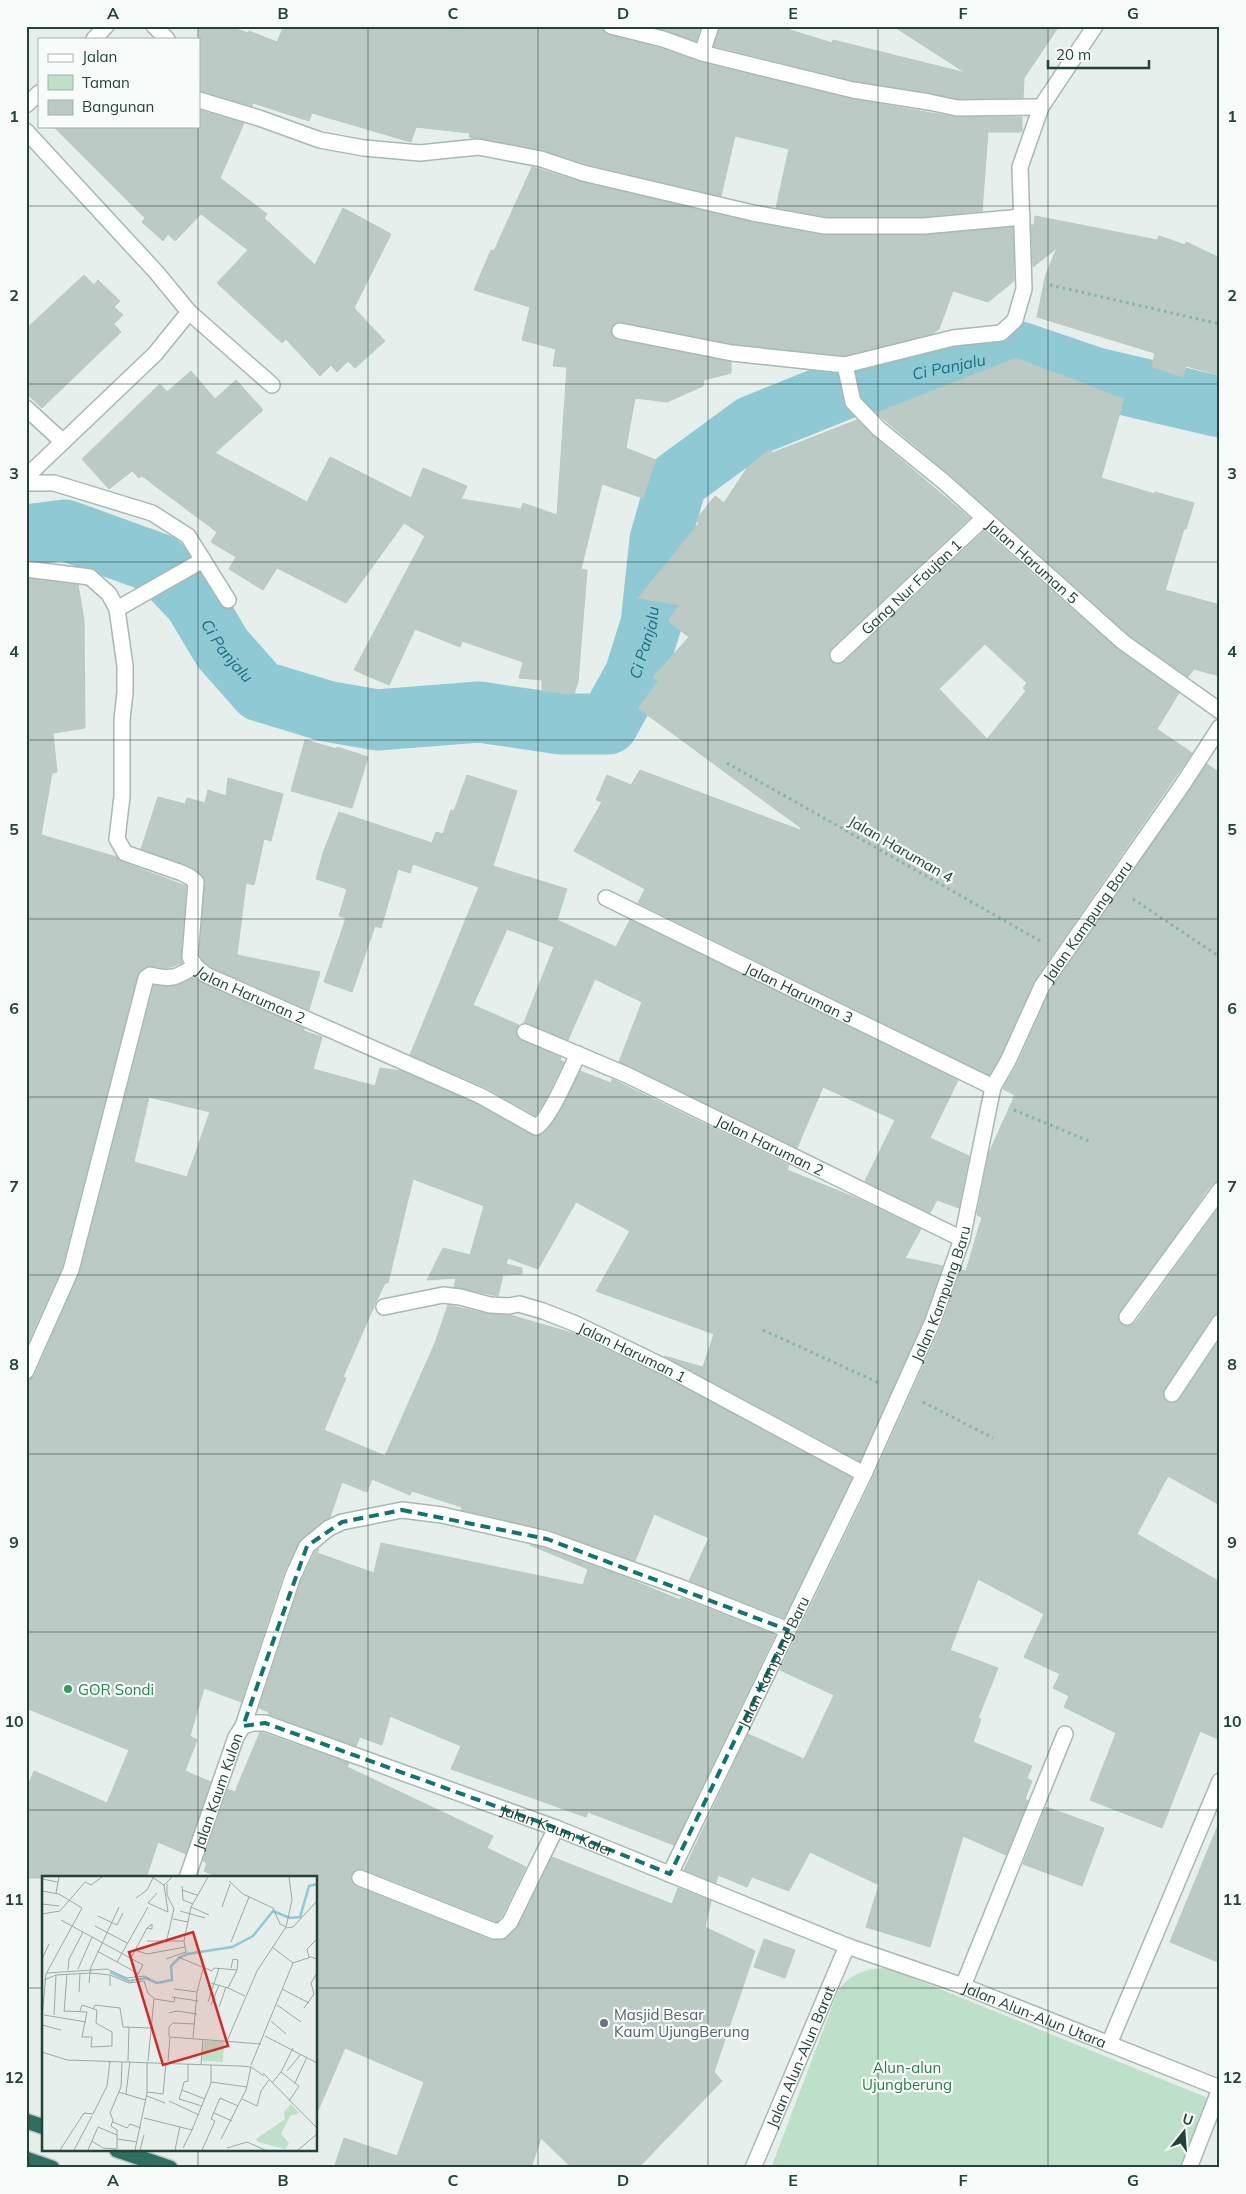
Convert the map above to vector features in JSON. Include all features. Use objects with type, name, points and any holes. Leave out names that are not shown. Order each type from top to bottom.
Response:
[{"type":"highway","points":[[26,2121],[42,2126]]},
{"type":"highway","points":[[123,2152],[170,2168]]},
{"type":"highway","points":[[26,2159],[52,2168]]},
{"type":"street","points":[[95,38],[106,26]]},
{"type":"street","points":[[154,26],[166,38]]},
{"type":"street","points":[[611,26],[663,39],[702,53],[853,90],[957,108],[1041,107]]},
{"type":"street","points":[[702,53],[711,26]]},
{"type":"street","points":[[620,332],[732,353],[846,368],[954,338],[1001,333],[1015,320],[1024,289],[1020,167],[1041,107],[1095,26]]},
{"type":"street","points":[[26,106],[38,94]]},
{"type":"street","points":[[200,100],[259,118],[320,140],[364,148],[420,153],[478,148],[541,159],[583,173],[753,213],[825,226],[924,226],[1022,217]]},
{"type":"street","points":[[26,131],[156,273],[189,312],[272,385]]},
{"type":"street","points":[[26,477],[155,354],[189,312]]},
{"type":"street","name":"Jalan Haruman 5","points":[[846,368],[853,402],[879,429],[984,518],[1123,642],[1220,710]]},
{"type":"street","points":[[26,408],[62,441]]},
{"type":"street","points":[[26,483],[54,483],[152,513],[188,536],[228,600]]},
{"type":"street","name":"Gang Nur Faujan 1","points":[[838,655],[984,518]]},
{"type":"street","points":[[117,608],[139,598],[203,560]]},
{"type":"street","name":"Jalan Haruman 2","points":[[26,570],[90,577],[109,594],[117,608],[125,666],[122,720],[122,796],[117,839],[125,853],[182,873],[196,882],[190,957],[195,966],[206,975],[481,1096],[536,1127],[542,1124],[578,1054]]},
{"type":"street","name":"Jalan Kampung Baru","points":[[670,1874],[864,1474],[933,1321],[962,1239],[983,1142],[991,1094],[1042,986],[1220,727]]},
{"type":"street","name":"Jalan Haruman 3","points":[[606,898],[991,1094]]},
{"type":"street","points":[[26,1371],[71,1270],[146,978],[150,975],[167,979],[177,977],[195,966]]},
{"type":"street","name":"Jalan Haruman 2","points":[[524,1032],[627,1075],[962,1239]]},
{"type":"street","points":[[1126,1317],[1220,1190]]},
{"type":"street","name":"Jalan Haruman 1","points":[[384,1307],[444,1296],[460,1297],[490,1306],[519,1304],[543,1310],[667,1368],[698,1387],[864,1474]]},
{"type":"street","points":[[1172,1394],[1220,1322]]},
{"type":"street","points":[[242,1726],[293,1576],[307,1546],[329,1528],[342,1522],[402,1510],[442,1515],[548,1539],[788,1630]]},
{"type":"street","name":"Jalan Kaum Kulon","points":[[188,1876],[231,1749],[242,1726],[265,1723]]},
{"type":"street","name":"Jalan Kaum Kaler","points":[[265,1723],[556,1828],[847,1946]]},
{"type":"street","points":[[963,1986],[1065,1734]]},
{"type":"street","points":[[1108,2044],[1220,1781]]},
{"type":"street","points":[[360,1878],[494,1931],[501,1931],[510,1922],[556,1828]]},
{"type":"street","name":"Jalan Alun-Alun Utara","points":[[847,1946],[963,1986],[1220,2089]]},
{"type":"street","name":"Jalan Alun-Alun Barat","points":[[753,2168],[847,1946]]},
{"type":"street","points":[[1189,2168],[1220,2089]]},
{"type":"path","points":[[1024,279],[1220,324]]},
{"type":"path","name":"Jalan Haruman 4","points":[[727,763],[1064,954]]},
{"type":"path","points":[[1112,885],[1220,957]]},
{"type":"path","points":[[991,1094],[1089,1141]]},
{"type":"path","points":[[763,1330],[938,1409],[993,1438]]},
{"type":"highlighted area","points":[[402,1510],[547,1539],[788,1630],[670,1874],[556,1828],[265,1723],[243,1726],[307,1546],[342,1522]]},
{"type":"green space","name":"Alun-alun Ujungberung","points":[[881,1968],[893,1970],[1208,2098],[1180,2168],[771,2168],[838,1991],[856,1974]]},
{"type":"building","points":[[199,26],[227,26],[248,33],[249,31],[277,42],[284,26],[602,26],[604,32],[609,35],[660,48],[699,62],[851,99],[955,117],[1022,117],[1022,132],[988,132],[982,211],[924,217],[826,217],[776,208],[789,149],[735,136],[721,196],[586,164],[543,150],[469,137],[470,133],[416,127],[411,142],[312,113],[309,121],[253,103],[252,106],[200,91]]},
{"type":"building","points":[[651,26],[701,26],[696,41]]},
{"type":"building","points":[[720,26],[777,26],[832,43],[833,40],[966,73],[893,26],[1059,26],[1024,78],[1023,98],[958,99],[855,81],[714,46]]},
{"type":"building","points":[[200,110],[244,123],[220,178],[267,214],[264,218],[315,265],[343,208],[391,234],[354,308],[385,341],[355,368],[348,361],[337,372],[331,365],[320,376],[286,339],[282,343],[217,283],[248,250],[201,214],[175,241],[168,234],[163,241],[142,222],[145,218],[55,128],[200,128]]},
{"type":"building","points":[[532,167],[581,182],[751,222],[824,235],[924,235],[1013,227],[1014,281],[988,302],[953,291],[939,329],[932,334],[844,356],[733,344],[617,322],[611,330],[614,338],[618,340],[731,362],[731,373],[704,380],[703,386],[667,402],[635,398],[626,448],[656,460],[643,498],[602,484],[581,569],[587,570],[578,682],[574,694],[542,691],[542,680],[519,678],[523,662],[462,641],[460,647],[415,629],[389,685],[354,670],[425,536],[404,523],[346,603],[277,568],[263,590],[229,569],[236,557],[211,542],[217,532],[142,476],[139,478],[132,471],[109,489],[82,459],[160,384],[167,392],[191,371],[215,399],[236,380],[263,410],[215,453],[307,502],[330,457],[411,498],[423,468],[467,486],[461,499],[521,509],[523,503],[557,515],[567,367],[553,366],[556,349],[522,340],[530,307],[474,290],[491,250],[494,251]]},
{"type":"building","points":[[1035,216],[1157,240],[1159,236],[1185,245],[1186,242],[1220,258],[1220,375],[1186,366],[1183,377],[1152,367],[1155,353],[1037,317],[1046,274],[1057,248],[1033,267],[1031,225],[1034,225]]},
{"type":"building","points":[[84,275],[94,285],[98,280],[120,301],[114,307],[123,315],[114,324],[121,332],[42,408],[26,393],[26,329]]},
{"type":"building","points":[[1016,358],[1124,399],[1101,478],[1194,503],[1165,590],[1220,605],[1220,676],[1194,669],[1188,677],[1129,635],[949,474],[876,413]]},
{"type":"building","points":[[857,420],[873,436],[970,518],[832,648],[829,657],[832,662],[840,664],[844,662],[984,531],[1117,649],[1179,693],[1157,729],[1192,753],[1034,981],[1000,1057],[989,1075],[638,903],[645,889],[574,851],[602,802],[596,800],[607,775],[631,785],[640,770],[800,830],[801,828],[638,708],[658,681],[653,677],[689,637],[668,621],[679,605],[638,598],[699,523],[696,520],[715,496],[724,503],[747,468],[770,449],[772,453]],"holes":[[[985,644],[1027,683],[1023,688],[1026,691],[987,739],[939,689]]]},
{"type":"building","points":[[26,578],[78,585],[84,620],[85,728],[53,733],[57,772],[52,773],[41,835],[117,857],[122,862],[186,886],[182,963],[168,968],[148,966],[137,976],[62,1267],[26,1347]]},
{"type":"building","points":[[305,740],[337,749],[337,747],[368,757],[352,808],[291,791]]},
{"type":"building","points":[[1207,764],[1220,773],[1220,1181],[1212,1184],[1118,1316],[1119,1321],[1126,1326],[1135,1323],[1220,1206],[1220,1313],[1212,1317],[1163,1394],[1164,1399],[1171,1403],[1179,1400],[1220,1339],[1220,1505],[1168,1476],[1137,1534],[1220,1582],[1220,1740],[1200,1731],[1162,1828],[1090,1800],[1116,1733],[1064,1707],[1069,1696],[1053,1688],[1060,1674],[1024,1657],[1044,1614],[978,1579],[950,1650],[998,1668],[978,1718],[981,1719],[973,1742],[1032,1766],[1027,1778],[1032,1781],[1025,1799],[1028,1801],[1006,1855],[963,1836],[930,1947],[866,1927],[879,1885],[810,1852],[789,1891],[752,1877],[747,1887],[718,1875],[716,1883],[684,1870],[748,1734],[804,1759],[834,1695],[780,1670],[873,1478],[942,1325],[961,1270],[966,1271],[982,1217],[977,1215],[989,1153],[1015,1095],[1003,1089],[1017,1065],[1050,991]]},
{"type":"building","points":[[467,775],[517,791],[493,866],[567,889],[557,920],[616,947],[630,920],[958,1080],[930,1138],[969,1156],[959,1208],[937,1200],[930,1213],[865,1181],[895,1120],[823,1087],[797,1148],[619,1062],[642,1002],[595,979],[568,1040],[524,1023],[554,947],[507,929],[473,1005],[519,1025],[516,1033],[518,1038],[561,1057],[560,1060],[564,1062],[545,1101],[535,1116],[485,1087],[410,1055],[479,887],[413,864],[410,873],[398,869],[381,928],[375,926],[352,992],[324,982],[346,918],[339,916],[347,889],[316,879],[323,853],[339,812],[432,843],[436,832],[443,834],[451,810],[454,811]]},
{"type":"building","points":[[228,778],[283,794],[271,841],[264,839],[254,885],[246,883],[237,955],[320,972],[309,1010],[211,967],[202,960],[200,955],[204,878],[196,870],[186,865],[141,849],[158,797],[185,804],[187,798],[205,803],[208,790],[226,796]]},
{"type":"building","points":[[193,978],[304,1028],[304,1031],[322,1037],[313,1069],[375,1086],[380,1068],[402,1071],[477,1104],[532,1135],[542,1134],[554,1121],[580,1071],[611,1083],[612,1079],[789,1165],[787,1170],[856,1198],[921,1229],[905,1258],[943,1266],[924,1318],[860,1461],[664,1356],[703,1367],[714,1334],[596,1291],[630,1231],[576,1202],[538,1269],[508,1258],[506,1264],[522,1268],[522,1274],[503,1275],[498,1296],[454,1287],[456,1278],[427,1280],[443,1248],[470,1255],[484,1206],[413,1179],[388,1283],[385,1283],[343,1377],[346,1378],[324,1430],[385,1456],[435,1343],[448,1305],[488,1314],[510,1315],[572,1333],[663,1376],[852,1478],[784,1618],[689,1581],[709,1538],[654,1514],[635,1561],[550,1530],[461,1510],[462,1507],[412,1491],[410,1495],[372,1479],[367,1492],[342,1482],[330,1517],[301,1539],[284,1572],[241,1702],[204,1688],[190,1736],[197,1740],[185,1771],[211,1782],[186,1854],[158,1842],[147,1876],[42,1876],[42,1878],[26,1878],[26,1791],[34,1771],[107,1803],[129,1750],[26,1708],[26,1380],[35,1375],[80,1272],[154,985],[175,986]],"holes":[[[149,1097],[210,1112],[187,1177],[134,1162]]]},
{"type":"building","points":[[381,1543],[583,1585],[588,1569],[530,1545],[544,1548],[775,1635],[674,1845],[588,1812],[586,1817],[451,1769],[461,1746],[390,1716],[382,1745],[360,1737],[356,1746],[268,1714],[269,1712],[259,1708],[302,1579],[315,1552],[319,1549],[317,1553],[374,1573]]},
{"type":"building","points":[[260,1732],[349,1763],[347,1767],[493,1836],[487,1848],[526,1867],[502,1916],[497,1922],[363,1869],[355,1870],[351,1879],[357,1887],[491,1940],[505,1939],[517,1928],[552,1857],[672,1904],[678,1888],[711,1901],[705,1927],[755,1951],[714,2072],[722,2081],[638,2168],[572,2168],[541,2138],[531,2168],[334,2168],[344,2138],[397,2156],[424,2082],[345,2048],[318,2110],[318,1876],[215,1876],[204,1871],[207,1863],[203,1861],[228,1789],[235,1792]]},
{"type":"building","points":[[1046,1807],[1104,1828],[1082,1886],[1023,1864]]},
{"type":"building","points":[[1220,1823],[1220,1963],[1170,1942]]},
{"type":"building","points":[[764,1939],[795,1950],[785,1978],[754,1967]]},
{"type":"waterway","name":"Ci Panjalu","points":[[26,535],[65,530],[159,564],[194,601],[222,648],[260,691],[326,711],[377,720],[479,712],[561,724],[608,724],[635,675],[651,624],[660,540],[677,481],[752,426],[849,387],[1020,352],[1096,378],[1220,407]]},
{"type":"place","name":"GOR Sondi","points":[[68,1689]]},
{"type":"place","name":"Masjid Besar Kaum UjungBerung","points":[[604,2023]]}]
